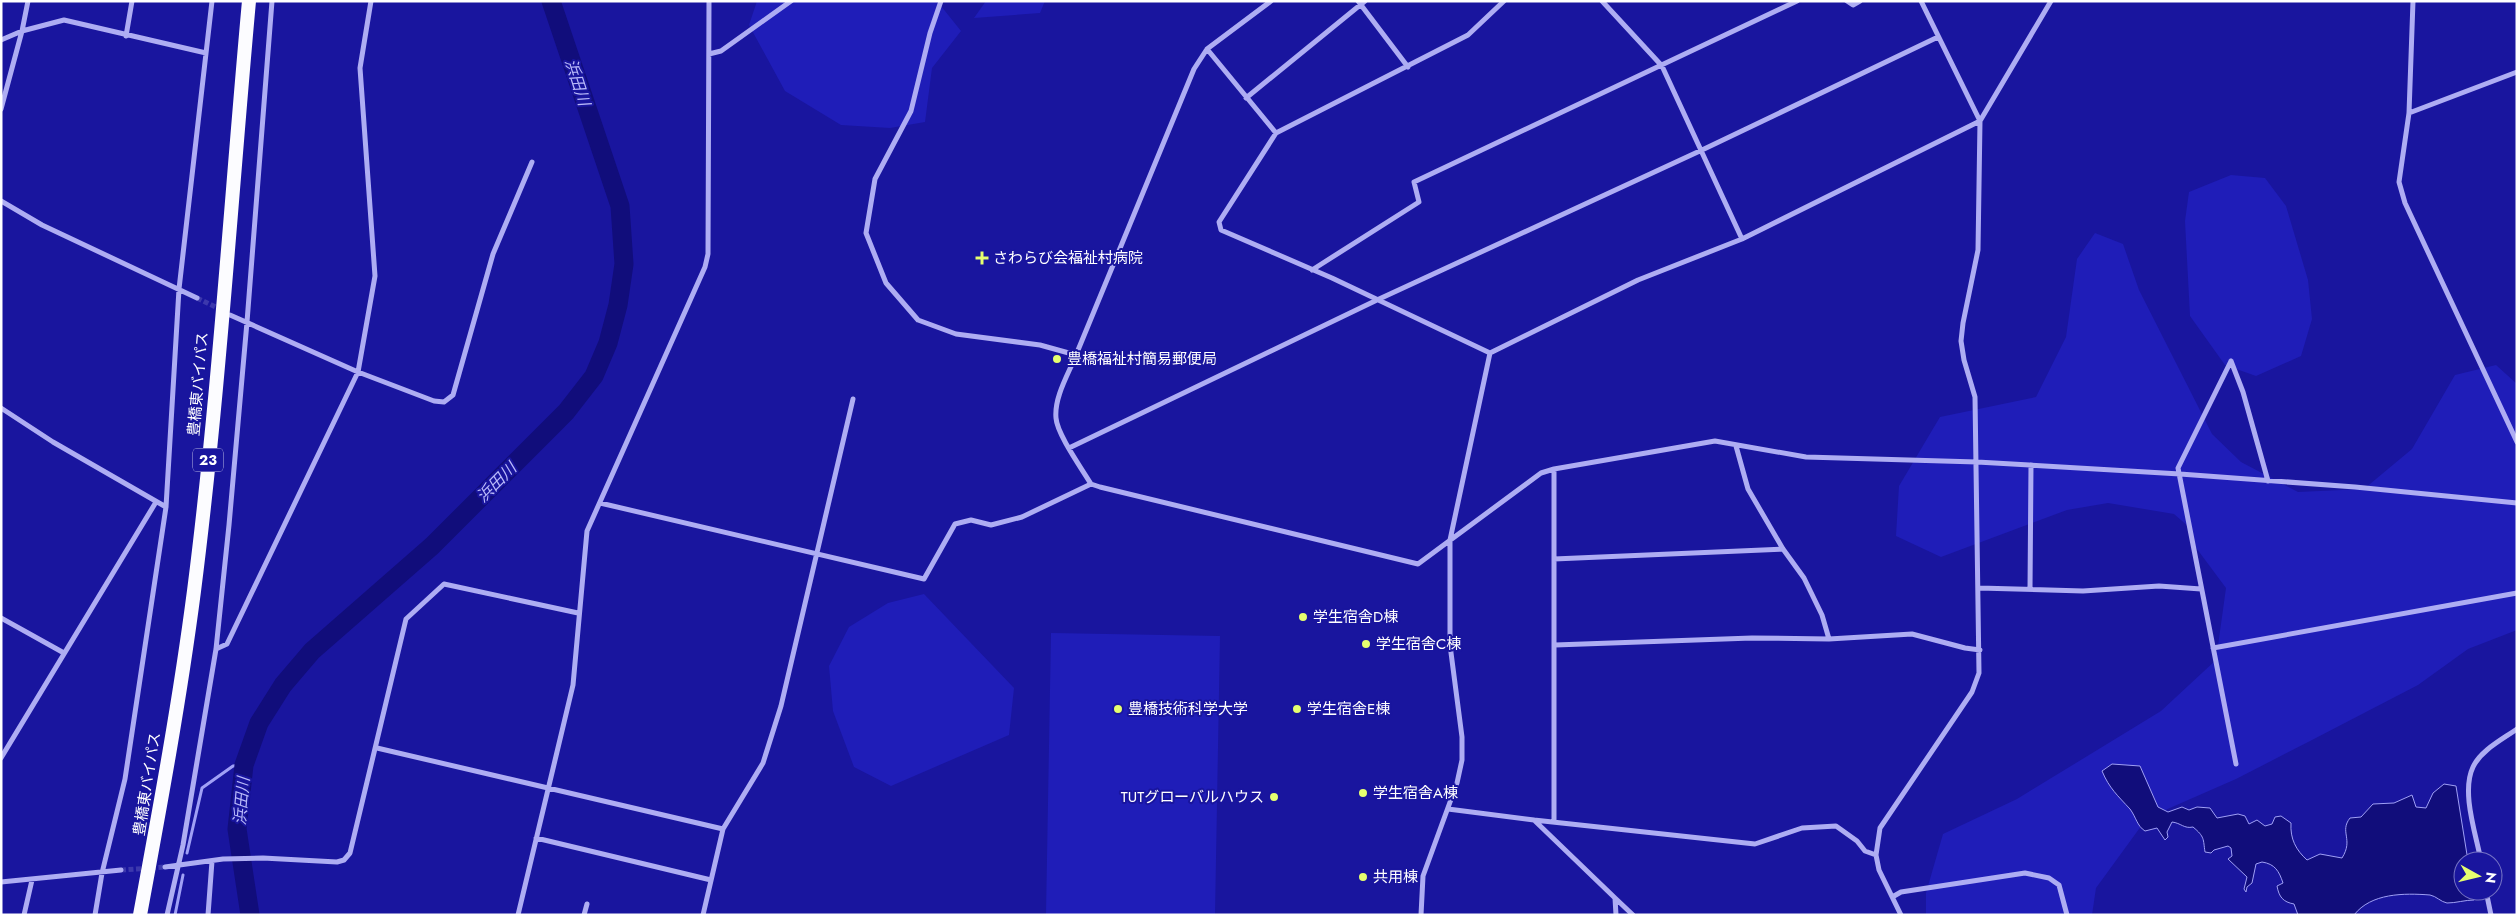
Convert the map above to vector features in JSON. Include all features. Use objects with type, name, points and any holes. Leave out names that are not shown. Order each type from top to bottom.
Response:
[{"type":"highway","name":"豊橋東バイパス","points":[[140,915],[162,797],[193,592],[206,486],[249,1]]},
{"type":"street","points":[[1,109],[28,1]]},
{"type":"street","points":[[126,36],[132,1]]},
{"type":"street","points":[[95,915],[102,872],[125,779],[166,507],[179,289],[212,1]]},
{"type":"street","points":[[167,915],[178,866],[216,649],[247,322],[272,1]]},
{"type":"street","points":[[216,649],[227,644],[358,372],[375,276],[360,68],[371,1]]},
{"type":"street","points":[[518,915],[573,685],[578,613],[587,531],[705,267],[708,254],[709,1]]},
{"type":"street","points":[[709,54],[721,51],[791,1]]},
{"type":"street","points":[[941,1],[930,33],[911,111],[875,180],[866,233],[886,283],[918,320],[956,334],[1040,345],[1076,355]]},
{"type":"street","points":[[1091,484],[1069,448],[1056,419],[1058,398],[1194,69],[1207,49],[1270,1]]},
{"type":"street","points":[[1490,353],[1221,230],[1219,222],[1276,133],[1468,35],[1504,1]]},
{"type":"street","points":[[1602,1],[1662,66],[1742,239]]},
{"type":"street","points":[[1312,270],[1419,202],[1414,182],[1798,1]]},
{"type":"street","points":[[1847,1],[1853,4],[1860,1]]},
{"type":"street","points":[[1901,915],[1894,896],[1879,870],[1876,855],[1880,828],[1972,692],[1979,673],[1980,650],[1975,398],[1964,360],[1961,341],[1978,250],[1980,121],[1921,1]]},
{"type":"street","points":[[1490,353],[1638,280],[1742,239],[1980,121],[2051,1]]},
{"type":"street","points":[[2413,1],[2409,113],[2399,182],[2404,204],[2517,442]]},
{"type":"street","points":[[1246,98],[1361,2],[1408,67]]},
{"type":"street","points":[[1,40],[22,31],[64,20],[126,36],[206,53]]},
{"type":"street","points":[[1069,448],[1377,300],[1702,150],[1938,37]]},
{"type":"street","points":[[1207,49],[1276,133]]},
{"type":"street","points":[[2409,113],[2517,72]]},
{"type":"street","points":[[230,315],[358,372],[434,402],[444,402],[453,395],[492,254],[532,162]]},
{"type":"street","points":[[1,201],[42,225],[197,298]]},
{"type":"street","points":[[1421,915],[1423,876],[1448,809],[1460,768],[1462,745],[1450,644],[1450,540],[1490,353]]},
{"type":"street","points":[[2236,764],[2178,468],[2231,361],[2243,392],[2268,481]]},
{"type":"street","points":[[703,915],[724,829],[763,763],[781,706],[854,399]]},
{"type":"street","points":[[1,408],[166,507]]},
{"type":"street","points":[[600,503],[924,579],[955,524],[971,520],[991,525],[1022,517],[1091,484],[1418,564],[1540,474],[1554,469],[1715,441],[1806,458],[1977,462],[2180,474],[2355,487],[2517,503]]},
{"type":"street","points":[[1736,446],[1748,489],[1783,549],[1804,578],[1822,615],[1829,639]]},
{"type":"street","points":[[2030,589],[2031,465]]},
{"type":"street","points":[[1554,469],[1554,821]]},
{"type":"street","points":[[1,758],[156,502]]},
{"type":"street","points":[[1554,559],[1783,549]]},
{"type":"street","points":[[165,867],[222,859],[344,860],[350,854],[377,748],[379,731],[406,619],[444,584],[578,613]]},
{"type":"street","points":[[1979,588],[2083,590],[2159,586],[2201,589]]},
{"type":"street","points":[[2213,648],[2517,593]]},
{"type":"street","points":[[1,618],[64,653]]},
{"type":"street","points":[[1555,645],[1752,638],[1829,639],[1912,634],[1980,650]]},
{"type":"street","points":[[2479,851],[2467,786],[2474,766],[2485,752],[2517,729]]},
{"type":"street","points":[[377,748],[724,829]]},
{"type":"street","points":[[1448,809],[1645,834],[1755,844],[1802,828],[1836,826],[1857,841],[1865,851],[1876,855]]},
{"type":"street","points":[[1534,820],[1633,915]]},
{"type":"street","points":[[536,838],[711,880]]},
{"type":"street","points":[[208,915],[212,861]]},
{"type":"street","points":[[1,882],[121,870]]},
{"type":"street","points":[[1894,896],[1901,892],[2025,873],[2049,878],[2058,885],[2067,915]]},
{"type":"street","points":[[24,915],[32,880]]},
{"type":"street","points":[[1615,898],[1616,915]]},
{"type":"street","points":[[2488,901],[2491,915]]},
{"type":"street","points":[[584,915],[587,904]]},
{"type":"shaded area","points":[[757,1],[937,1],[961,31],[932,68],[925,122],[890,128],[841,125],[785,91],[749,25]]},
{"type":"shaded area","points":[[986,1],[1045,1],[1040,13],[974,18]]},
{"type":"shaded area","points":[[2231,175],[2265,178],[2286,206],[2308,280],[2312,319],[2301,356],[2256,376],[2225,365],[2190,316],[2185,221],[2189,192]]},
{"type":"shaded area","points":[[2095,233],[2123,244],[2139,290],[2212,434],[2241,462],[2298,492],[2364,489],[2412,449],[2455,375],[2496,365],[2517,384],[2517,630],[2468,649],[2418,685],[2236,779],[2147,818],[2096,888],[2092,915],[1926,915],[1926,893],[1943,834],[2017,799],[2161,711],[2216,660],[2226,588],[2194,545],[2189,527],[2174,514],[2108,503],[2067,510],[1941,557],[1896,536],[1899,486],[1940,417],[2036,397],[2066,337],[2077,259]]},
{"type":"shaded area","points":[[924,594],[1014,688],[1009,735],[891,786],[854,767],[833,711],[829,666],[849,627],[888,603]]},
{"type":"shaded area","points":[[1051,633],[1220,636],[1215,915],[1046,915]]},
{"type":"shaded area","points":[[2112,764],[2140,766],[2158,807],[2168,812],[2182,807],[2189,810],[2197,807],[2210,808],[2217,818],[2238,814],[2245,816],[2249,824],[2257,820],[2265,826],[2272,824],[2275,817],[2281,816],[2291,823],[2294,844],[2307,860],[2320,854],[2342,858],[2347,846],[2347,823],[2350,818],[2361,817],[2373,804],[2394,803],[2412,795],[2416,807],[2426,808],[2433,793],[2444,784],[2456,786],[2466,851],[2453,851],[2453,901],[2465,901],[2447,903],[2430,895],[2410,894],[2379,898],[2369,902],[2354,915],[2298,915],[2294,904],[2287,902],[2280,896],[2277,886],[2283,883],[2273,866],[2262,862],[2256,864],[2252,883],[2247,887],[2246,892],[2244,889],[2247,877],[2228,859],[2232,856],[2231,848],[2228,846],[2214,850],[2211,853],[2205,852],[2203,838],[2197,830],[2193,827],[2172,822],[2167,832],[2168,837],[2165,840],[2157,828],[2145,831],[2138,824],[2130,809],[2114,791],[2102,771]]},
{"type":"waterway","name":"浜田川","points":[[250,915],[237,829],[244,765],[259,723],[283,685],[312,651],[432,546],[566,412],[594,376],[608,343],[618,305],[624,264],[620,206],[551,1]]},
{"type":"waterway","points":[[187,853],[202,788],[233,766],[244,765]]},
{"type":"waterway","points":[[175,915],[183,875]]},
{"type":"tunnel","points":[[197,298],[222,310]]},
{"type":"tunnel","points":[[121,870],[165,867]]},
{"type":"place","name":"さわらび会福祉村病院","points":[[982,258]]},
{"type":"place","name":"豊橋福祉村簡易郵便局","points":[[1057,359]]},
{"type":"place","name":"学生宿舎D棟","points":[[1303,617]]},
{"type":"place","name":"学生宿舎C棟","points":[[1366,644]]},
{"type":"place","name":"豊橋技術科学大学","points":[[1118,709]]},
{"type":"place","name":"学生宿舎E棟","points":[[1297,709]]},
{"type":"place","name":"学生宿舎A棟","points":[[1363,793]]},
{"type":"place","name":"TUTグローバルハウス","points":[[1274,797]]},
{"type":"place","name":"共用棟","points":[[1363,877]]}]
